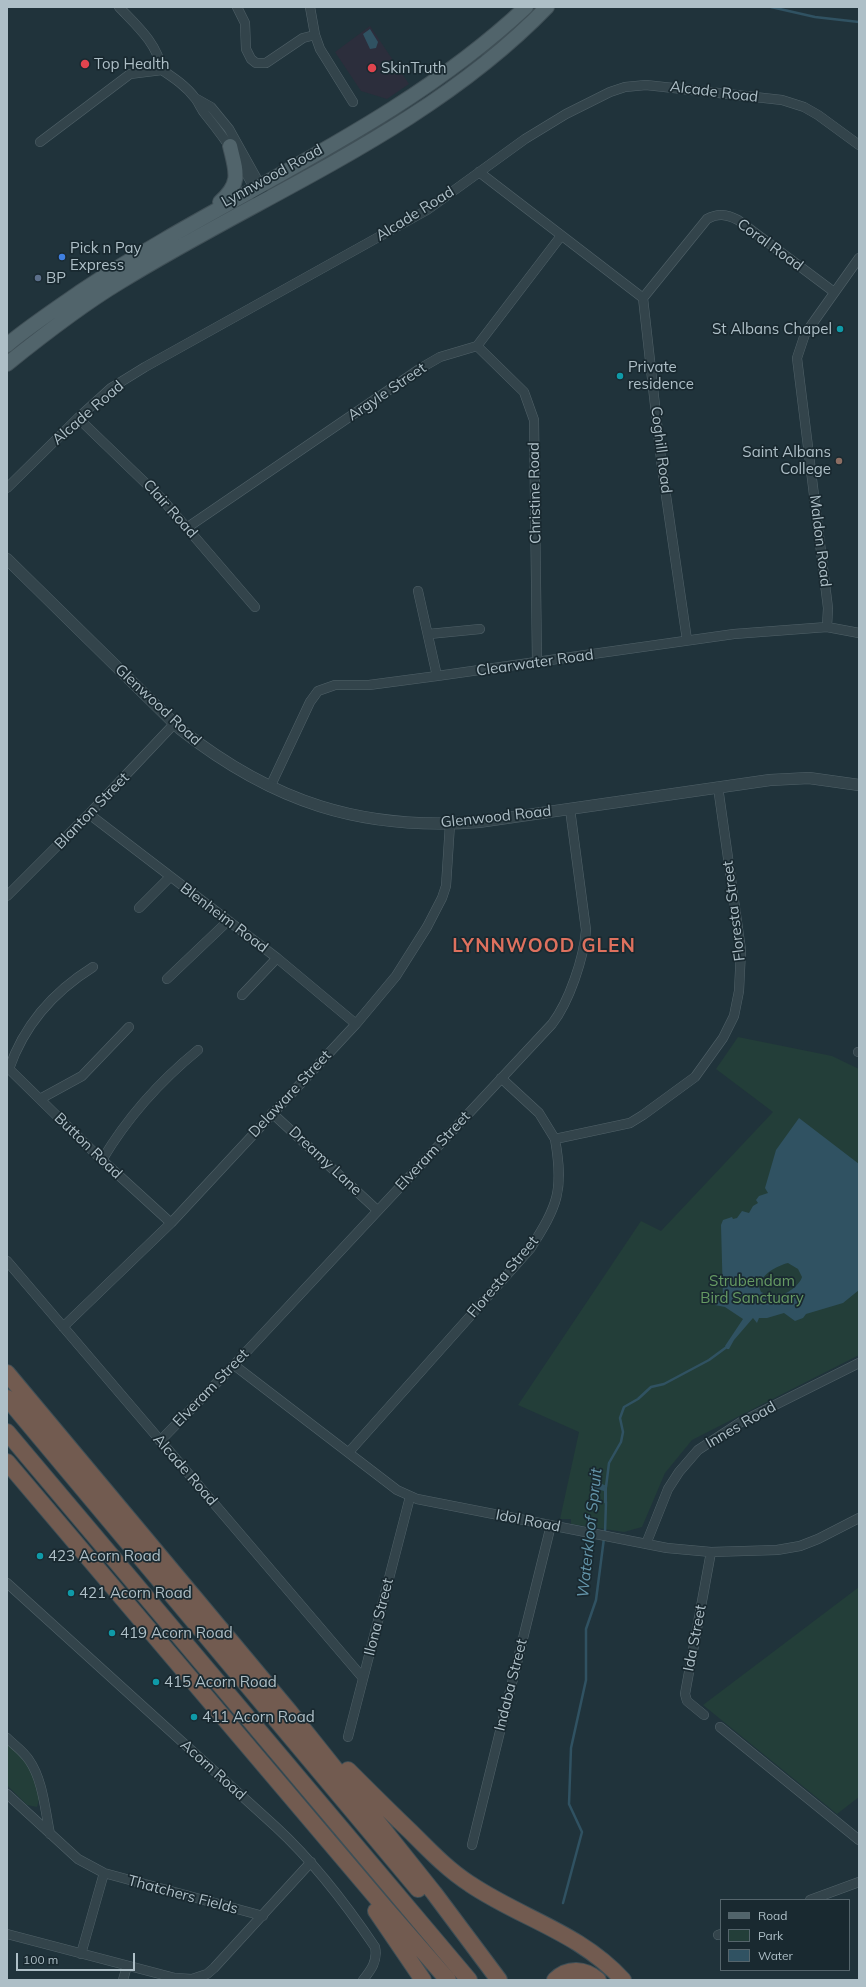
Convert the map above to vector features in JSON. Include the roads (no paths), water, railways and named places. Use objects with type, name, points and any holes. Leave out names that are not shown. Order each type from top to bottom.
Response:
[{"type":"highway","points":[[7,1373],[290,1711],[434,1893],[499,1980]]},
{"type":"highway","points":[[7,1398],[494,1980]]},
{"type":"highway","points":[[7,1432],[469,1980]]},
{"type":"highway","points":[[7,1462],[448,1980]]},
{"type":"highway","points":[[290,1711],[450,1870],[482,1893],[572,1938],[595,1953],[623,1980]]},
{"type":"highway","points":[[316,1825],[333,1856],[380,1916],[422,1980]]},
{"type":"highway","points":[[399,1924],[440,1980]]},
{"type":"highway","points":[[555,1980],[561,1974],[576,1970],[592,1975],[598,1980]]},
{"type":"main road","name":"Lynnwood Road","points":[[7,345],[29,327],[132,258],[417,94],[462,62],[502,30],[526,7]]},
{"type":"main road","name":"Lynnwood Road","points":[[7,364],[78,310],[120,282],[374,138],[426,106],[495,54],[547,7]]},
{"type":"main road","points":[[205,216],[233,189],[236,170],[230,146]]},
{"type":"street","points":[[119,7],[151,41],[160,57],[162,70]]},
{"type":"street","points":[[237,7],[245,23],[246,49],[251,60],[256,62],[266,63],[303,38],[315,35]]},
{"type":"street","points":[[310,7],[315,35],[320,49],[353,102]]},
{"type":"street","points":[[40,142],[130,74],[162,70],[182,84],[195,98],[201,109],[230,146],[257,186]]},
{"type":"street","name":"Alcade Road","points":[[7,488],[78,418],[111,388],[145,366],[427,210],[525,140],[594,98],[625,87],[646,85],[707,91],[789,102],[804,106],[859,145]]},
{"type":"street","points":[[195,98],[211,107],[229,129],[263,201]]},
{"type":"street","points":[[479,172],[643,298]]},
{"type":"street","name":"Coral Road","points":[[643,298],[707,219],[714,215],[722,214],[738,220],[834,292]]},
{"type":"street","points":[[477,346],[561,236]]},
{"type":"street","name":"Maldon Road","points":[[828,627],[828,608],[798,358],[805,334],[859,258]]},
{"type":"street","name":"Coghill Road","points":[[643,298],[662,468],[687,640]]},
{"type":"street","name":"Argyle Street","points":[[188,527],[421,368],[440,357],[477,346]]},
{"type":"street","name":"Christine Road","points":[[477,346],[524,392],[534,420],[537,663]]},
{"type":"street","name":"Clair Road","points":[[78,418],[141,477],[188,527],[255,607]]},
{"type":"street","name":"Glenwood Road","points":[[7,558],[174,724],[210,752],[270,787],[311,804],[359,817],[387,821],[450,824],[479,822],[786,778],[831,780],[859,785]]},
{"type":"street","points":[[418,591],[429,634],[437,676]]},
{"type":"street","name":"Clearwater Road","points":[[270,787],[310,702],[318,691],[336,685],[369,685],[753,632],[828,627],[859,633]]},
{"type":"street","points":[[429,634],[480,629]]},
{"type":"street","name":"Blanton Street","points":[[7,896],[89,814],[174,724]]},
{"type":"street","name":"Floresta Street","points":[[349,1452],[530,1249],[549,1216],[558,1194],[559,1171],[555,1139],[626,1124],[644,1115],[699,1073],[724,1038],[732,1021],[739,991],[741,950],[718,787]]},
{"type":"street","name":"Elveram Street","points":[[160,1441],[234,1365],[560,1014],[568,997],[582,952],[586,925],[570,809]]},
{"type":"street","name":"Blenheim Road","points":[[89,814],[277,958],[356,1024]]},
{"type":"street","name":"Delaware Street","points":[[63,1327],[171,1223],[356,1024],[400,971],[427,927],[442,898],[446,886],[450,824]]},
{"type":"street","points":[[139,908],[170,877]]},
{"type":"street","points":[[167,979],[228,921]]},
{"type":"street","points":[[242,995],[277,958]]},
{"type":"street","points":[[8,1068],[28,1028],[42,1009],[77,977],[93,968]]},
{"type":"street","points":[[40,1100],[82,1076],[129,1027]]},
{"type":"street","points":[[102,1160],[112,1144],[151,1093],[198,1050]]},
{"type":"street","name":"Button Road","points":[[8,1068],[102,1160],[171,1223]]},
{"type":"street","points":[[501,1078],[539,1113],[555,1139]]},
{"type":"street","name":"Dreamy Lane","points":[[272,1113],[378,1210]]},
{"type":"street","name":"Alcade Road","points":[[7,1261],[364,1678]]},
{"type":"street","name":"Innes Road","points":[[646,1544],[668,1489],[684,1466],[698,1450],[741,1422],[859,1363]]},
{"type":"street","name":"Idol Road","points":[[234,1365],[397,1490],[410,1497],[646,1544],[682,1550],[711,1552],[777,1550],[800,1546],[818,1540],[859,1518]]},
{"type":"street","name":"Ilona Street","points":[[348,1736],[410,1497]]},
{"type":"street","name":"Indaba Street","points":[[472,1845],[551,1525]]},
{"type":"street","name":"Ida Street","points":[[704,1715],[687,1701],[685,1694],[711,1552]]},
{"type":"street","name":"Acorn Road","points":[[7,1583],[276,1827],[311,1862],[333,1888],[375,1947],[376,1958],[374,1964],[363,1980]]},
{"type":"street","points":[[720,1727],[859,1840]]},
{"type":"street","points":[[7,1738],[23,1753],[34,1767],[40,1786],[50,1834]]},
{"type":"street","name":"Thatchers Fields","points":[[7,1794],[78,1859],[104,1873],[263,1916]]},
{"type":"street","name":"Thatchers Fields","points":[[7,1934],[175,1978],[185,1980],[200,1977],[214,1968],[311,1862]]},
{"type":"street","points":[[81,1954],[104,1873]]},
{"type":"street","points":[[813,1899],[859,1882]]},
{"type":"street","points":[[123,1980],[127,1966]]},
{"type":"water","points":[[370,29],[378,42],[376,48],[370,49],[363,34]]},
{"type":"water","points":[[799,1118],[859,1164],[859,1290],[843,1303],[806,1314],[803,1318],[795,1321],[784,1313],[767,1318],[759,1318],[757,1323],[753,1318],[734,1340],[729,1349],[727,1349],[725,1346],[743,1319],[725,1307],[715,1305],[714,1302],[723,1299],[721,1225],[723,1220],[732,1217],[733,1219],[737,1218],[742,1211],[749,1213],[753,1206],[758,1203],[756,1200],[759,1196],[768,1193],[765,1188],[776,1150]],"holes":[[[788,1263],[798,1269],[802,1277],[797,1285],[789,1291],[779,1296],[768,1296],[761,1292],[759,1287],[760,1282],[770,1271]]]},
{"type":"water","points":[[592,1483],[607,1486],[607,1504],[604,1503],[604,1491],[590,1487]]},
{"type":"waterway","points":[[771,7],[815,17],[859,22]]},
{"type":"waterway","name":"Waterkloof Spruit","points":[[606,1487],[609,1463],[621,1442],[623,1432],[620,1418],[624,1407],[638,1399],[651,1387],[664,1384],[709,1360],[728,1346]]},
{"type":"waterway","name":"Waterkloof Spruit","points":[[605,1533],[606,1502]]},
{"type":"waterway","name":"Waterkloof Spruit","points":[[563,1903],[582,1832],[569,1804],[571,1748],[586,1680],[586,1629],[596,1600],[604,1538]]},
{"type":"place","name":"Top Health","points":[[85,64]]},
{"type":"place","name":"SkinTruth","points":[[372,68]]},
{"type":"place","name":"Pick n Pay Express","points":[[62,257]]},
{"type":"place","name":"BP","points":[[38,278]]},
{"type":"place","name":"St Albans Chapel","points":[[840,329]]},
{"type":"place","name":"Private residence","points":[[620,376]]},
{"type":"place","name":"Saint Albans College","points":[[839,461]]},
{"type":"place","name":"423 Acorn Road","points":[[40,1556]]},
{"type":"place","name":"421 Acorn Road","points":[[71,1593]]},
{"type":"place","name":"419 Acorn Road","points":[[112,1633]]},
{"type":"place","name":"415 Acorn Road","points":[[156,1682]]},
{"type":"place","name":"411 Acorn Road","points":[[194,1717]]},
{"type":"district","name":"LYNNWOOD GLEN","points":[[544,946]]},
{"type":"park label","name":"Strubendam Bird Sanctuary","points":[[752,1290]]}]
